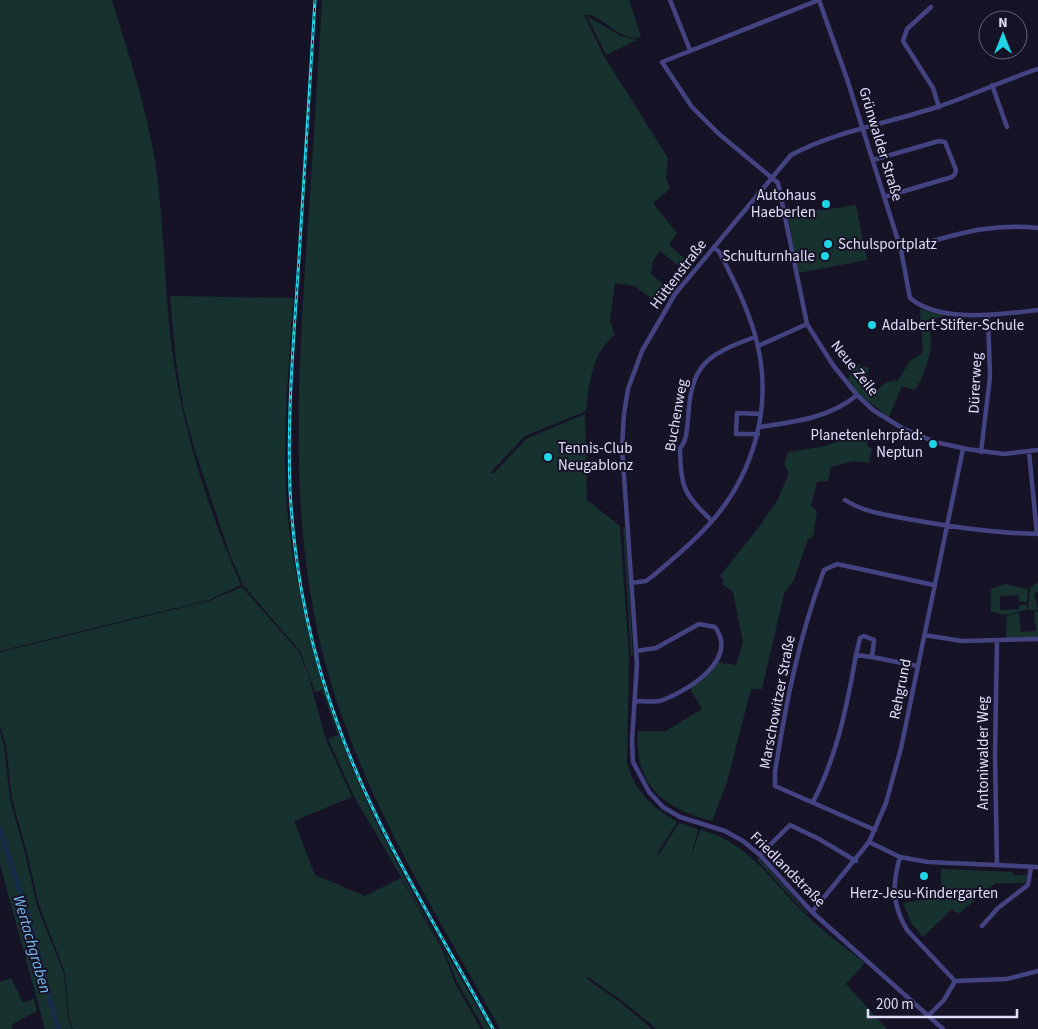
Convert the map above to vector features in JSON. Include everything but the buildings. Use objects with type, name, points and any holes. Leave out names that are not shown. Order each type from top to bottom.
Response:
[{"type":"street","points":[[670,0],[690,50]]},
{"type":"street","points":[[772,176],[719,134],[692,107],[662,62],[819,0]]},
{"type":"street","name":"Grünwalder Straße","points":[[819,0],[863,129],[901,250],[910,298],[926,306],[949,313],[988,316]]},
{"type":"street","points":[[931,7],[907,29],[903,41],[933,88],[939,107]]},
{"type":"street","name":"Hüttenstraße","points":[[632,583],[622,447],[624,414],[628,389],[639,359],[656,324],[674,294],[791,155],[816,143],[939,107],[992,85],[1038,69]]},
{"type":"street","points":[[992,85],[1007,127]]},
{"type":"street","points":[[873,160],[939,140],[945,142],[948,146],[956,170],[956,174],[952,177],[884,197]]},
{"type":"street","name":"Neue Zeile","points":[[772,176],[778,183],[782,195],[807,324],[832,365],[857,395],[873,410],[902,428],[926,439],[981,452],[1004,454],[1038,450]]},
{"type":"street","points":[[758,193],[782,195]]},
{"type":"street","points":[[901,250],[984,227],[1010,225],[1038,228]]},
{"type":"street","points":[[632,583],[646,581],[654,575],[712,521],[730,498],[742,477],[760,427],[763,392],[758,346],[744,302],[720,253],[714,247]]},
{"type":"street","points":[[988,316],[1038,310]]},
{"type":"street","name":"Dürerweg","points":[[981,452],[990,377],[988,316]]},
{"type":"street","points":[[758,346],[807,324]]},
{"type":"street","name":"Buchenweg","points":[[712,521],[692,502],[682,486],[680,448],[684,443],[687,429],[689,396],[695,377],[705,362],[724,349],[755,337]]},
{"type":"street","points":[[760,427],[825,415],[847,404],[857,395]]},
{"type":"street","points":[[758,434],[736,434],[737,413],[761,414]]},
{"type":"street","name":"Rehgrund","points":[[812,912],[856,861],[869,842],[886,803],[898,764],[963,449]]},
{"type":"street","points":[[846,500],[854,506],[870,511],[946,526],[986,532],[1037,534],[1029,452]]},
{"type":"street","name":"Marschowitzer Straße","points":[[875,830],[775,786],[775,772],[791,675],[809,610],[824,570],[837,564],[934,584]]},
{"type":"street","name":"Friedlandstraße","points":[[632,583],[636,651],[636,700],[632,735],[633,762],[636,773],[653,798],[680,817],[733,835],[760,855],[812,912],[943,1029]]},
{"type":"street","points":[[636,651],[656,648],[699,624],[715,627],[721,635],[722,642],[718,658],[703,678],[662,701],[636,700]]},
{"type":"street","points":[[924,635],[962,641],[997,642],[1038,639]]},
{"type":"street","points":[[813,802],[824,780],[839,734],[858,641],[864,636],[874,640],[872,657]]},
{"type":"street","name":"Antoniwalder Weg","points":[[997,642],[995,754],[997,865]]},
{"type":"street","points":[[856,655],[917,666]]},
{"type":"street","points":[[760,855],[790,825],[819,839],[856,861]]},
{"type":"street","points":[[869,842],[900,857],[928,862],[1038,867]]},
{"type":"street","points":[[900,857],[894,878],[893,894],[901,920],[955,981],[1007,979],[1038,971]]},
{"type":"street","points":[[982,926],[998,908],[1028,884],[1032,867]]},
{"type":"street","points":[[928,1016],[944,1000],[955,981]]},
{"type":"green space","points":[[0,0],[112,0],[142,100],[155,161],[171,339],[185,421],[209,504],[241,585],[209,600],[0,651]]},
{"type":"green space","points":[[322,0],[629,0],[641,37],[625,36],[597,18],[584,15],[604,56],[668,158],[666,177],[670,189],[653,203],[677,233],[669,245],[691,264],[685,271],[660,251],[653,261],[651,274],[670,290],[660,304],[634,286],[615,283],[610,321],[615,335],[601,350],[593,369],[586,411],[525,436],[491,472],[493,474],[526,439],[585,414],[587,500],[620,526],[629,657],[627,762],[634,782],[646,798],[652,805],[677,822],[657,854],[648,859],[660,853],[679,823],[698,829],[690,861],[700,830],[717,835],[732,843],[758,864],[812,921],[865,963],[846,984],[887,1029],[657,1029],[588,977],[587,979],[620,1002],[652,1029],[500,1029],[416,878],[377,802],[344,722],[326,664],[313,606],[304,548],[300,490],[300,372]]},
{"type":"green space","points":[[587,16],[621,36],[637,40],[606,55]]},
{"type":"green space","name":"Schulsportplatz","points":[[856,205],[867,260],[798,273],[787,211],[821,210]]},
{"type":"green space","points":[[170,296],[293,298],[286,412],[286,498],[294,562],[317,666],[339,734],[366,800],[410,887],[490,1029],[484,1029],[457,982],[445,952],[354,796],[328,739],[338,735],[322,690],[315,692],[300,651],[243,585],[230,555],[195,451],[184,411],[176,362]]},
{"type":"green space","points":[[920,309],[943,314],[943,317],[929,319],[926,323],[931,338],[931,347],[923,375],[915,390],[902,386],[889,417],[858,394],[848,380],[853,366],[860,365],[869,368],[867,381],[875,392],[886,382],[898,380],[910,361],[923,353]]},
{"type":"green space","points":[[860,430],[870,436],[867,445],[872,449],[869,463],[853,461],[831,467],[828,481],[817,482],[811,506],[817,511],[813,537],[808,539],[794,580],[784,594],[762,689],[751,689],[727,782],[712,821],[679,809],[666,801],[647,780],[641,766],[638,750],[638,731],[666,731],[702,709],[689,687],[711,672],[717,662],[736,665],[743,642],[733,592],[722,584],[724,580],[720,576],[759,527],[778,499],[789,473],[784,464],[788,452],[821,447],[849,438],[849,433]]},
{"type":"green space","points":[[623,527],[625,528],[633,656],[631,656]]},
{"type":"green space","points":[[1038,582],[1038,592],[1034,593],[1038,610],[1028,610],[1030,588]]},
{"type":"green space","points":[[1005,584],[1028,589],[1027,602],[1019,602],[1018,595],[1000,596],[1000,610],[1019,609],[1019,605],[1027,605],[1027,610],[1006,615],[991,612],[991,589]]},
{"type":"green space","points":[[242,587],[299,652],[308,674],[326,740],[352,797],[294,821],[315,875],[365,896],[401,878],[444,953],[455,983],[481,1029],[73,1029],[69,1017],[65,973],[39,905],[12,799],[6,745],[0,726],[0,652],[209,601]]},
{"type":"green space","points":[[1034,611],[1038,612],[1038,637],[1006,638],[1007,616],[1019,613],[1021,632],[1036,631]]},
{"type":"green space","points":[[0,731],[4,745],[10,800],[37,906],[64,974],[68,1017],[72,1029],[45,1029],[0,864]]},
{"type":"green space","points":[[759,858],[808,913],[807,914],[757,860]]},
{"type":"green space","points":[[941,869],[1013,872],[1013,875],[1027,875],[1025,883],[996,883],[958,914],[952,909],[923,937],[912,924],[903,903],[941,897]]},
{"type":"green space","points":[[11,978],[23,1003],[34,998],[37,1011],[11,1025],[13,1029],[0,1029],[0,982]]},
{"type":"waterway","name":"Wertachgraben","points":[[0,829],[30,923],[58,1029]]},
{"type":"railway","points":[[315,0],[293,345],[289,461],[295,549],[305,607],[311,637],[327,694],[352,762],[409,878],[493,1029]]},
{"type":"place","name":"Autohaus Haeberlen","points":[[826,204]]},
{"type":"place","name":"Schulsportplatz","points":[[828,244]]},
{"type":"place","name":"Schulturnhalle","points":[[825,256]]},
{"type":"place","name":"Adalbert-Stifter-Schule","points":[[872,325]]},
{"type":"place","name":"Planetenlehrpfad: Neptun","points":[[933,444]]},
{"type":"place","name":"Tennis-Club Neugablonz","points":[[548,457]]},
{"type":"place","name":"Herz-Jesu-Kindergarten","points":[[924,876]]}]
